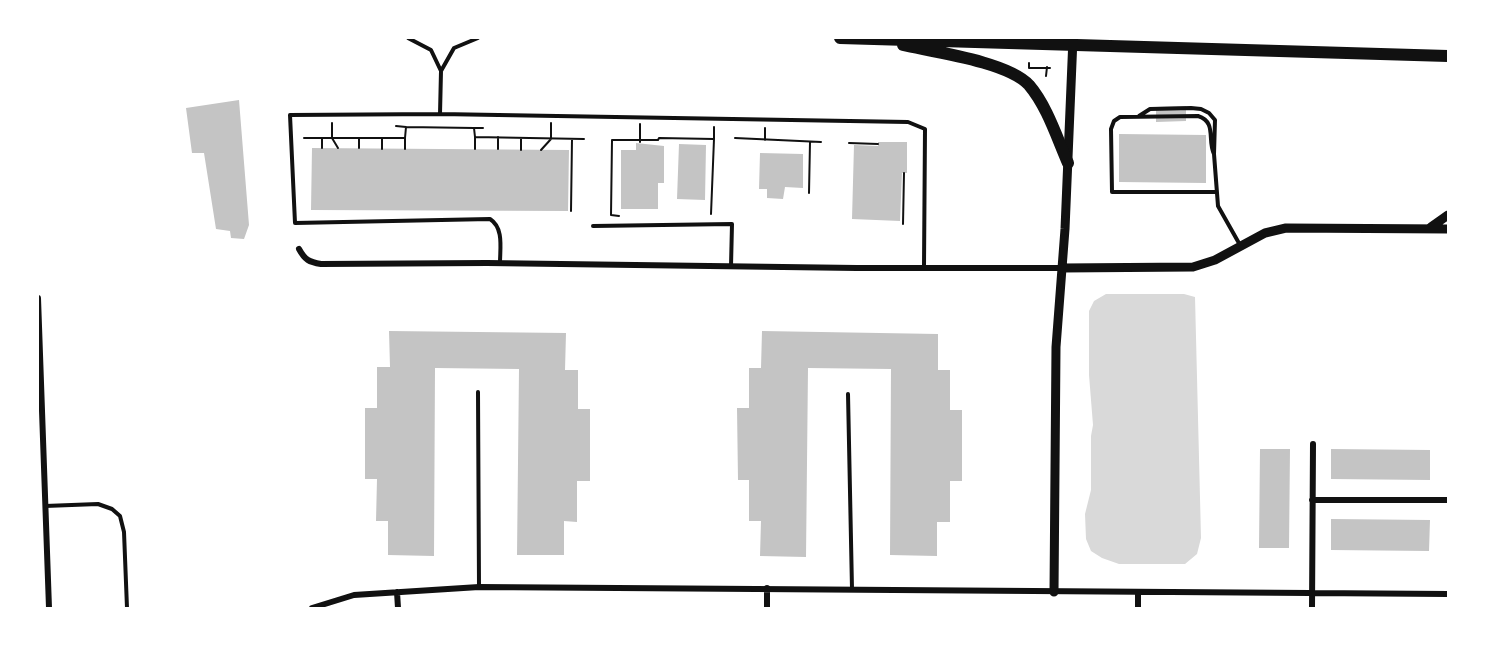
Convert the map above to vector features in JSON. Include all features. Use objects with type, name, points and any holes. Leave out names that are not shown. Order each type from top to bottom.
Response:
[{"type":"highway","points":[[840,38],[1073,41],[1449,56]]},
{"type":"highway","points":[[875,39],[989,64],[1022,79],[1039,100],[1068,163]]},
{"type":"street","points":[[1054,592],[1056,347],[1073,41]]},
{"type":"street","points":[[1429,228],[1449,215]]},
{"type":"street","points":[[299,249],[304,259],[321,264],[1193,267],[1208,263],[1265,234],[1286,228],[1449,228]]},
{"type":"street","points":[[38,298],[43,504],[49,609]]},
{"type":"street","points":[[1312,609],[1313,444]]},
{"type":"street","points":[[1312,500],[1449,500]]},
{"type":"street","points":[[312,609],[354,596],[479,587],[1449,594]]},
{"type":"street","points":[[767,588],[767,609]]},
{"type":"street","points":[[397,592],[398,609]]},
{"type":"street","points":[[1138,592],[1138,609]]},
{"type":"lane","points":[[408,38],[431,50],[441,71],[440,114]]},
{"type":"lane","points":[[441,71],[454,48],[478,38]]},
{"type":"lane","points":[[1139,116],[1150,109],[1191,108],[1201,109],[1215,120],[1214,154],[1218,206],[1241,246]]},
{"type":"lane","points":[[500,263],[499,230],[496,223],[490,219],[295,224],[290,115],[440,114],[901,122],[925,129],[924,267]]},
{"type":"lane","points":[[1214,154],[1210,147],[1211,128],[1205,118],[1198,116],[1120,117],[1114,121],[1111,129],[1112,192],[1216,192]]},
{"type":"lane","points":[[593,226],[732,224],[731,267]]},
{"type":"lane","points":[[478,392],[479,587]]},
{"type":"lane","points":[[848,394],[852,589]]},
{"type":"lane","points":[[43,504],[98,504],[112,509],[120,516],[124,532],[127,609]]},
{"type":"path","points":[[1029,63],[1029,68],[1048,67],[1047,76]]},
{"type":"path","points":[[332,114],[332,138],[338,148]]},
{"type":"path","points":[[541,150],[551,139],[551,116]]},
{"type":"path","points":[[640,117],[640,141]]},
{"type":"path","points":[[711,214],[714,118]]},
{"type":"path","points":[[765,119],[765,140]]},
{"type":"path","points":[[396,126],[483,128]]},
{"type":"path","points":[[405,149],[406,127]]},
{"type":"path","points":[[474,128],[475,149]]},
{"type":"path","points":[[475,137],[584,139]]},
{"type":"path","points":[[498,137],[498,149]]},
{"type":"path","points":[[304,138],[405,138]]},
{"type":"path","points":[[322,138],[322,148]]},
{"type":"path","points":[[358,138],[359,148]]},
{"type":"path","points":[[382,138],[382,148]]},
{"type":"path","points":[[521,138],[521,150]]},
{"type":"path","points":[[620,216],[611,215],[612,141],[658,140],[659,138],[714,139]]},
{"type":"path","points":[[735,138],[821,142]]},
{"type":"path","points":[[572,139],[572,211]]},
{"type":"path","points":[[809,193],[810,142]]},
{"type":"path","points":[[849,143],[878,144]]},
{"type":"path","points":[[903,224],[904,173]]},
{"type":"shaded area","points":[[1106,294],[1184,294],[1195,297],[1201,538],[1197,554],[1185,564],[1119,564],[1091,551],[1086,539],[1085,514],[1091,490],[1093,425],[1089,375],[1089,311],[1094,301]]},
{"type":"building","points":[[239,100],[249,225],[244,239],[231,238],[230,231],[216,229],[204,153],[192,153],[186,108]]},
{"type":"building","points":[[1186,106],[1186,121],[1156,122],[1156,107]]},
{"type":"building","points":[[1119,134],[1206,135],[1206,183],[1119,182]]},
{"type":"building","points":[[878,142],[907,142],[907,173],[902,173],[900,221],[852,219],[854,145],[878,146]]},
{"type":"building","points":[[636,143],[664,146],[664,183],[658,183],[658,209],[621,209],[621,150],[636,150]]},
{"type":"building","points":[[679,144],[706,145],[705,200],[677,199]]},
{"type":"building","points":[[312,148],[569,150],[568,211],[311,210]]},
{"type":"building","points":[[760,153],[803,154],[803,188],[785,187],[783,199],[767,198],[767,189],[759,189]]},
{"type":"building","points":[[389,331],[566,333],[565,370],[578,370],[578,409],[590,409],[590,481],[577,481],[577,522],[564,521],[564,555],[517,555],[519,369],[435,368],[434,556],[388,555],[388,521],[376,521],[377,479],[365,479],[365,408],[377,408],[377,367],[390,367]]},
{"type":"building","points":[[762,331],[938,334],[938,370],[950,370],[950,410],[962,410],[962,481],[950,481],[950,522],[937,522],[937,556],[890,555],[891,369],[808,368],[806,557],[760,556],[761,521],[749,521],[749,480],[738,480],[737,408],[749,408],[749,368],[761,368]]},
{"type":"building","points":[[1260,449],[1290,449],[1289,548],[1259,548]]},
{"type":"building","points":[[1331,449],[1430,450],[1430,480],[1331,479]]},
{"type":"building","points":[[1331,519],[1430,520],[1429,551],[1331,550]]}]
